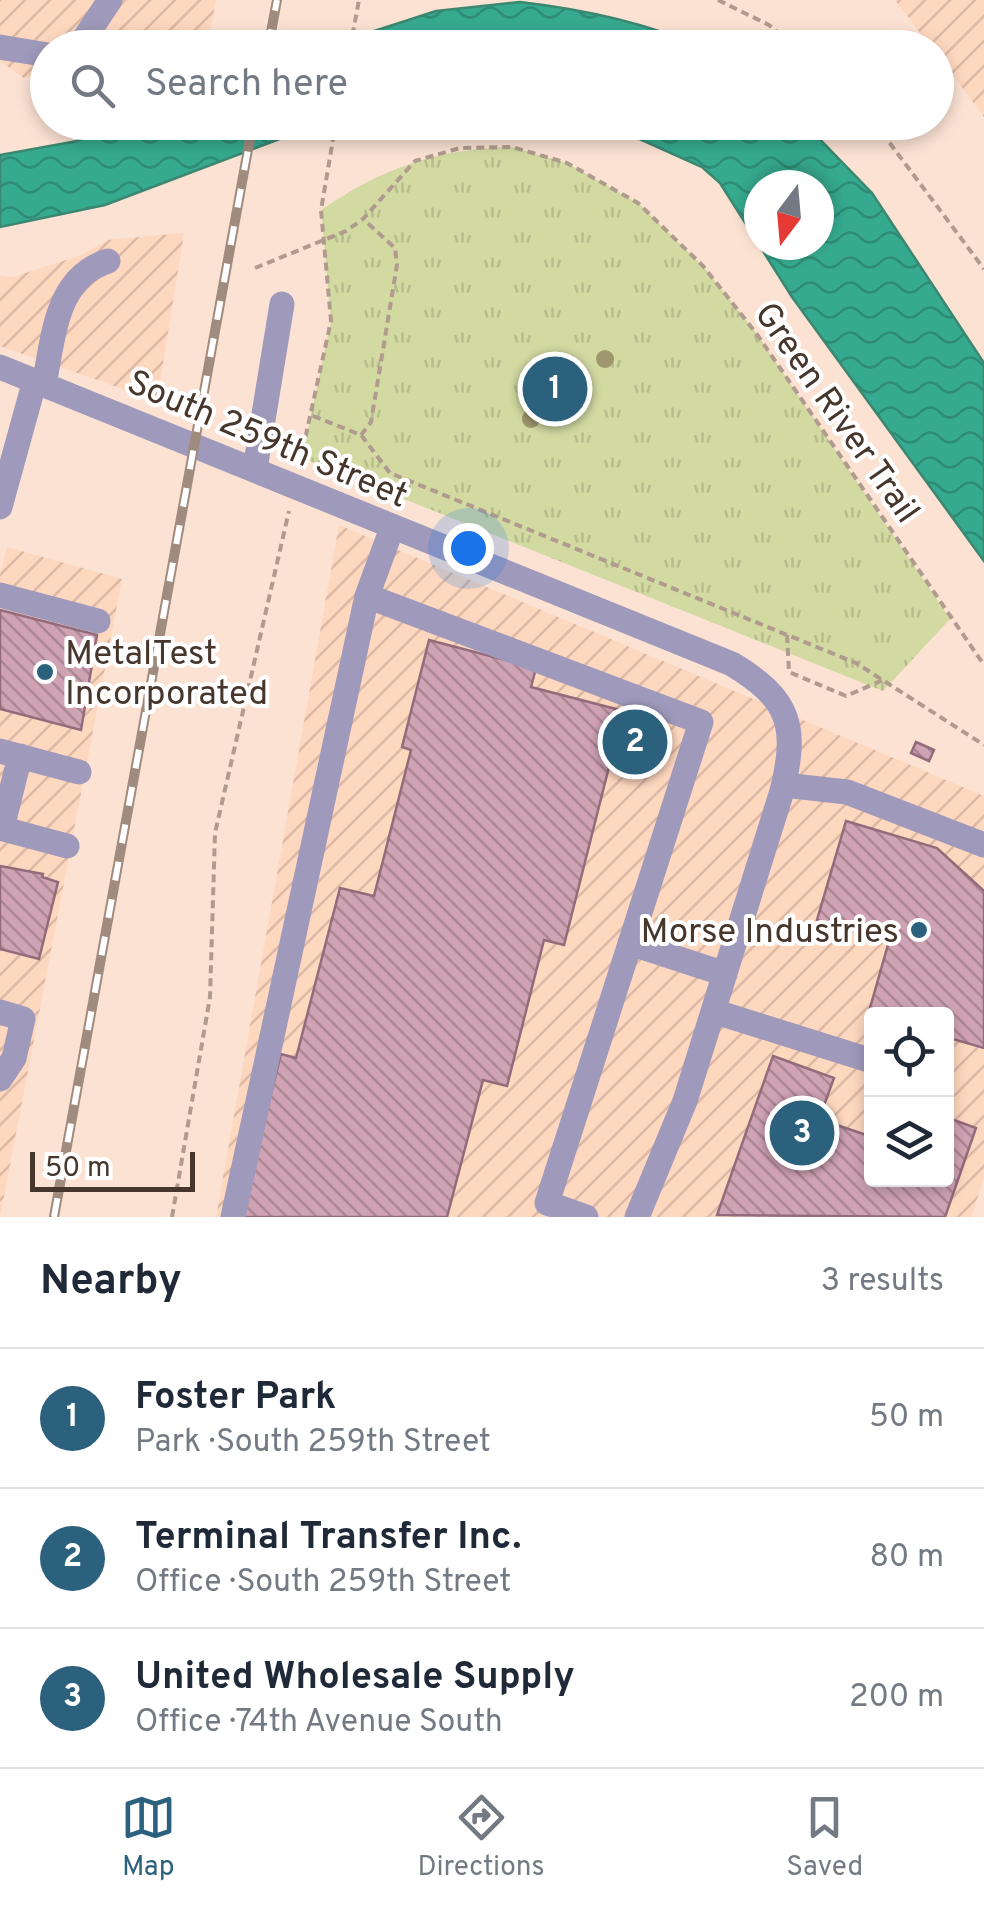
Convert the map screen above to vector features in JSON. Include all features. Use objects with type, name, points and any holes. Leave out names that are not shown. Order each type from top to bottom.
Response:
[{"type":"street","points":[[92,30],[110,0]]},
{"type":"street","points":[[0,46],[30,52]]},
{"type":"street","points":[[0,507],[63,300],[75,280],[108,261]]},
{"type":"street","points":[[255,468],[282,304]]},
{"type":"street","name":"South 259th Street","points":[[0,367],[732,664],[764,685],[783,708],[791,738],[784,785],[685,1100],[637,1217]]},
{"type":"street","points":[[233,1217],[368,596],[392,528]]},
{"type":"street","points":[[0,594],[98,622]]},
{"type":"street","points":[[368,596],[701,722],[545,1210],[586,1217]]},
{"type":"street","points":[[66,846],[1,828],[10,753],[79,772]]},
{"type":"street","points":[[784,785],[847,792],[984,845]]},
{"type":"street","points":[[630,943],[725,974]]},
{"type":"street","points":[[713,1011],[864,1058]]},
{"type":"street","points":[[0,1012],[24,1018],[14,1058],[0,1079]]},
{"type":"path","points":[[353,30],[359,0]]},
{"type":"path","points":[[718,0],[775,30]]},
{"type":"path","points":[[172,1217],[210,997],[215,833],[331,321],[322,241],[333,140]]},
{"type":"path","points":[[887,140],[984,269]]},
{"type":"path","name":"Green River Trail","points":[[254,268],[322,241],[363,219],[415,160],[460,148],[512,147],[567,163],[638,202],[702,266],[756,333],[984,664]]},
{"type":"path","points":[[362,435],[371,422],[397,266],[394,248],[363,219]]},
{"type":"path","points":[[311,415],[362,435],[390,472],[856,663],[984,745]]},
{"type":"path","points":[[787,635],[789,672],[846,696],[883,680]]},
{"type":"shaded area","points":[[0,0],[216,0],[210,30],[30,30],[30,76],[24,78],[0,61]]},
{"type":"shaded area","points":[[895,0],[984,0],[984,117],[954,77],[954,30],[918,30]]},
{"type":"shaded area","points":[[184,233],[157,401],[0,346],[0,276],[13,277],[79,256],[108,240]]},
{"type":"shaded area","points":[[339,525],[984,796],[984,1178],[971,1217],[216,1217]]},
{"type":"shaded area","points":[[7,547],[122,579],[0,1217],[0,575]]},
{"type":"green space","points":[[512,147],[567,163],[638,203],[703,266],[756,333],[950,619],[883,691],[302,458],[331,321],[321,210],[366,183],[411,164],[459,152]]},
{"type":"water","points":[[520,2],[566,8],[657,30],[377,30],[436,11]]},
{"type":"water","points":[[277,140],[105,205],[0,227],[0,155],[77,141]]},
{"type":"water","points":[[642,140],[821,140],[872,193],[984,363],[984,561],[769,260],[834,260],[834,170],[744,170],[744,221],[720,183],[702,167]]},
{"type":"building","name":"MetalTest Incorporated","points":[[0,610],[97,635],[81,730],[0,709]]},
{"type":"building","points":[[429,640],[536,668],[531,687],[643,716],[631,764],[611,759],[564,945],[544,940],[507,1086],[483,1080],[447,1217],[240,1217],[281,1054],[296,1058],[340,888],[374,896],[411,750],[402,747]]},
{"type":"building","points":[[916,742],[934,750],[929,761],[911,753]]},
{"type":"building","name":"Morse Industries","points":[[846,821],[937,848],[984,891],[984,1048],[954,1039],[954,1007],[870,1007],[889,941],[817,920]]},
{"type":"building","points":[[0,866],[43,874],[42,877],[58,882],[39,959],[0,949]]},
{"type":"building","points":[[773,1056],[834,1078],[819,1119],[864,1134],[864,1187],[954,1187],[954,1120],[976,1128],[945,1217],[717,1215]]},
{"type":"railway","points":[[271,30],[277,0]]},
{"type":"railway","points":[[54,1217],[250,140]]},
{"type":"place","name":"Foster Park","points":[[555,389]]},
{"type":"place","name":"MetalTest Incorporated","points":[[45,672]]},
{"type":"place","name":"Terminal Transfer Inc.","points":[[635,742]]},
{"type":"place","name":"Morse Industries","points":[[919,930]]},
{"type":"place","name":"United Wholesale Supply","points":[[802,1133]]}]
